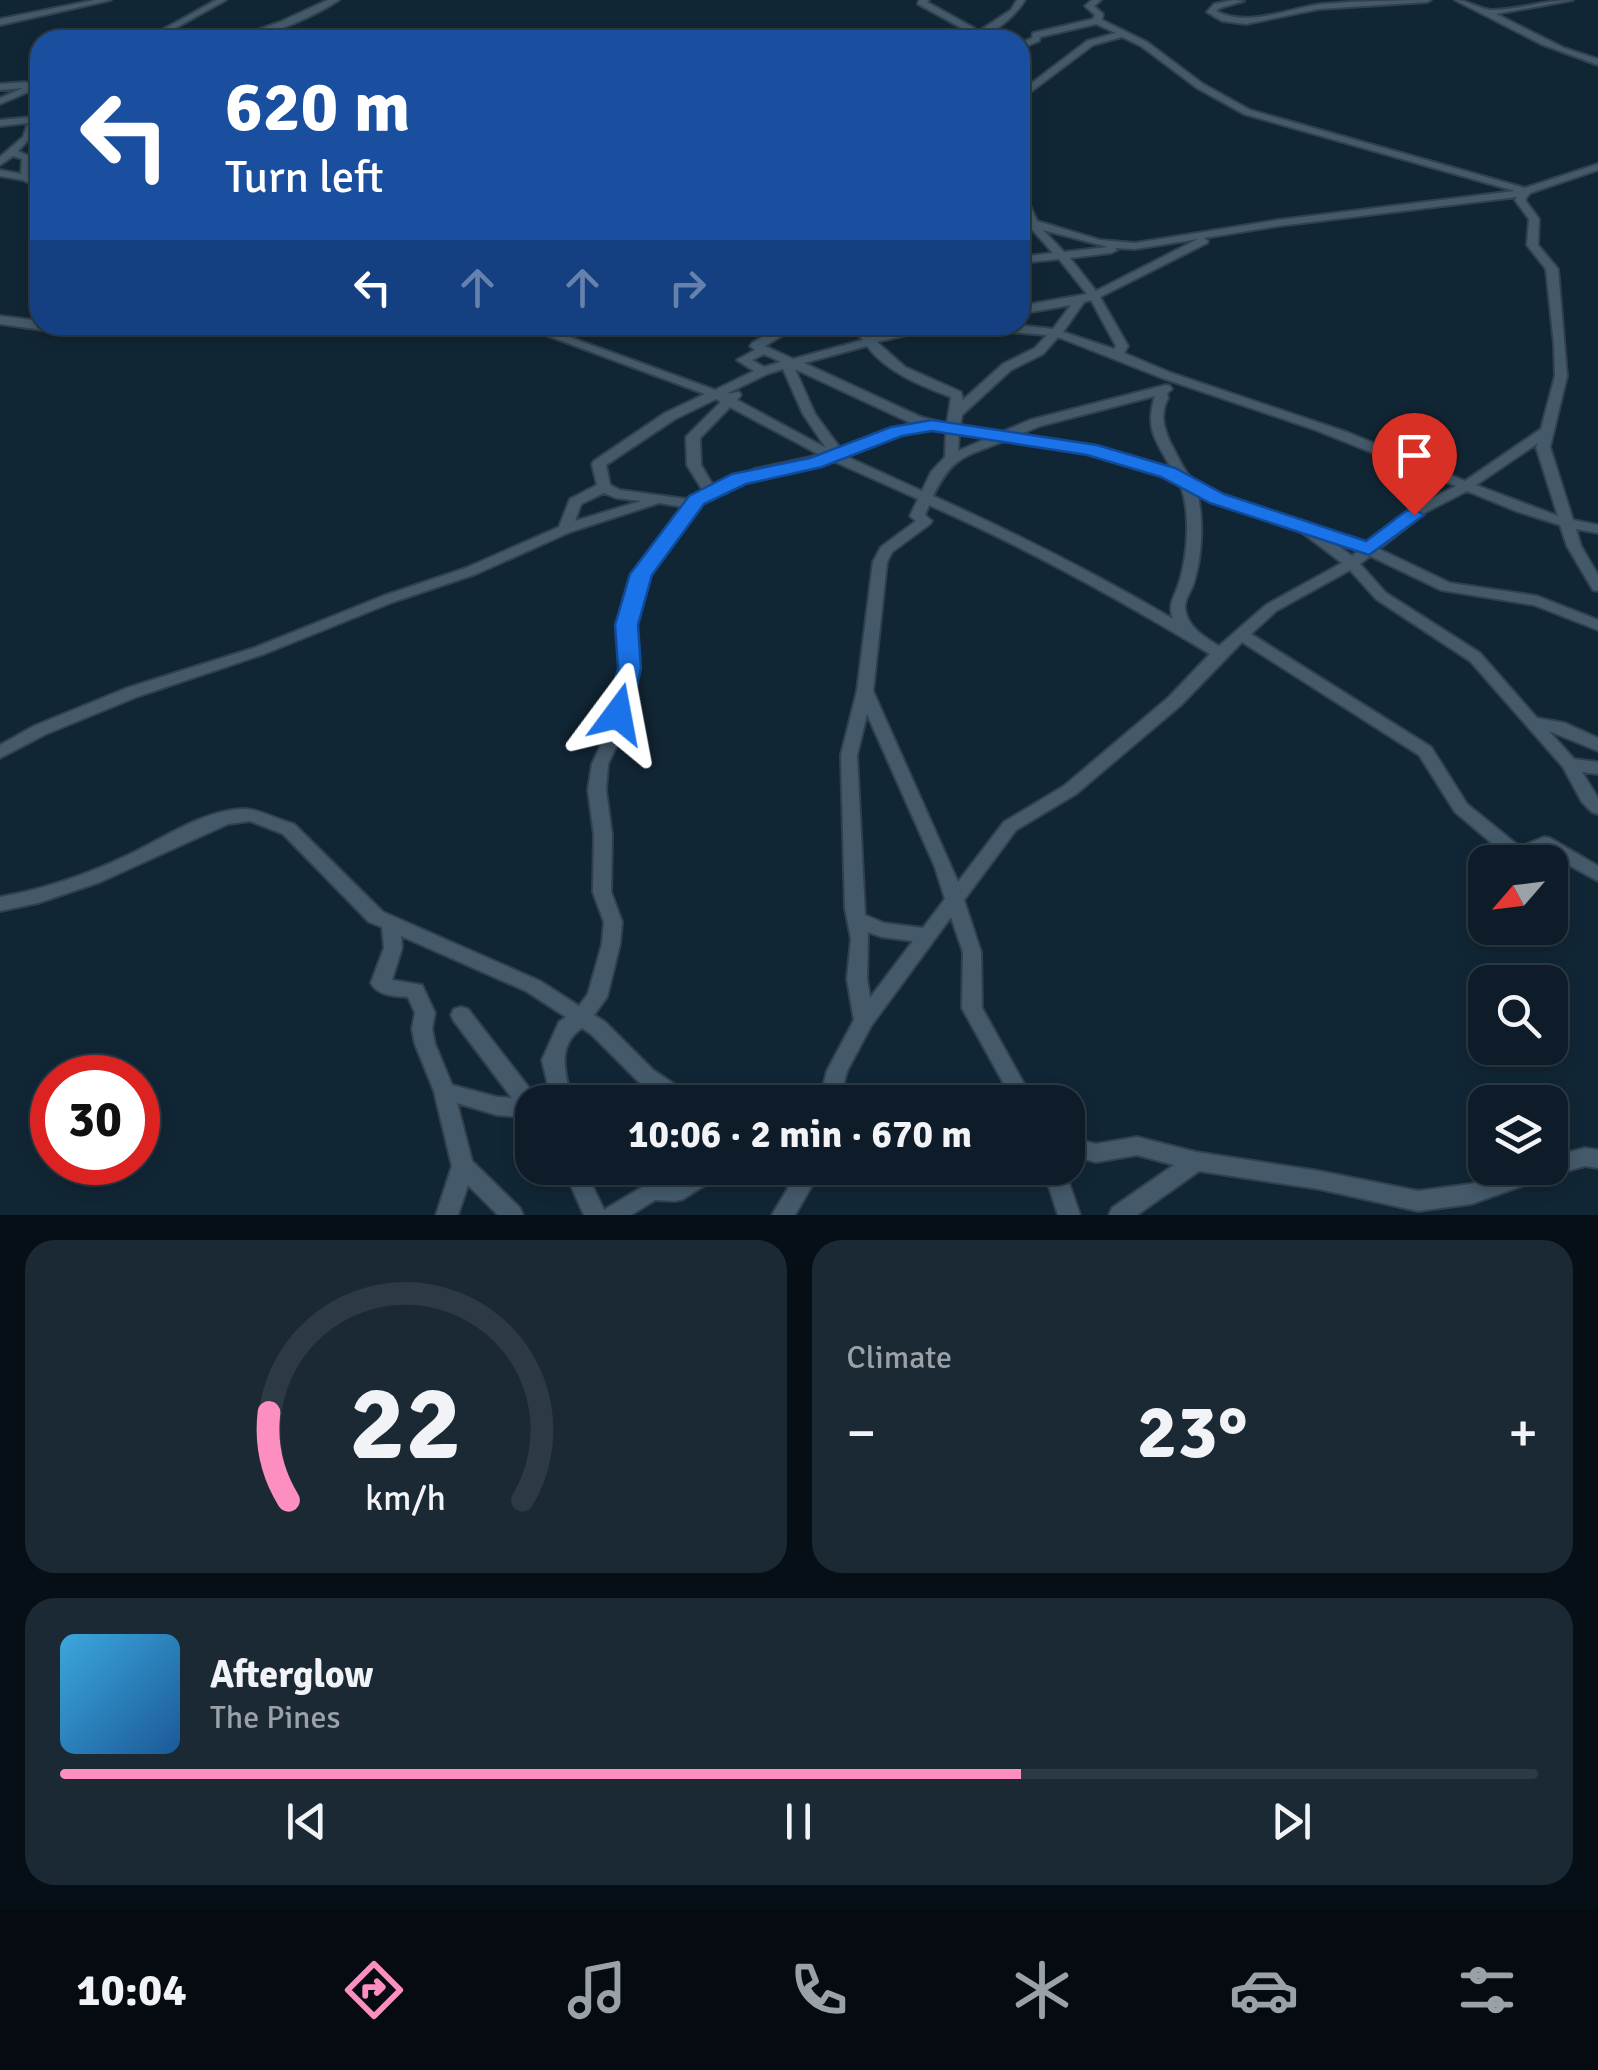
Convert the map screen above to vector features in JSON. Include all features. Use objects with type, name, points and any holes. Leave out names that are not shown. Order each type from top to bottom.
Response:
[{"type":"street","points":[[0,22],[107,0]]},
{"type":"street","points":[[166,30],[222,0]]},
{"type":"street","points":[[264,30],[336,0]]},
{"type":"street","points":[[924,0],[921,2],[972,30]]},
{"type":"street","points":[[986,30],[1014,12],[1021,0]]},
{"type":"street","points":[[1077,0],[1093,3],[1097,21]]},
{"type":"street","points":[[1240,1],[1211,12],[1225,19],[1246,21],[1319,7],[1427,0]]},
{"type":"street","points":[[1459,0],[1541,44],[1598,62]]},
{"type":"street","points":[[1489,13],[1569,0]]},
{"type":"street","points":[[1030,42],[1036,36],[1097,21],[1246,112],[1451,167],[1525,192]]},
{"type":"street","points":[[1030,89],[1090,43],[1123,34]]},
{"type":"street","points":[[0,87],[30,85]]},
{"type":"street","points":[[0,102],[30,88]]},
{"type":"street","points":[[0,122],[30,120]]},
{"type":"street","points":[[0,162],[27,138],[30,127]]},
{"type":"street","points":[[13,153],[27,157],[26,178]]},
{"type":"street","points":[[1030,259],[1525,192],[1598,168]]},
{"type":"street","points":[[0,172],[30,180]]},
{"type":"street","points":[[1525,192],[1521,204],[1535,223],[1532,245],[1552,269],[1557,308],[1561,376],[1543,448],[1581,564],[1598,588]]},
{"type":"street","points":[[1030,224],[1099,243],[1135,246]]},
{"type":"street","points":[[1030,227],[1063,257],[1085,298],[1116,332],[1122,346],[1118,354]]},
{"type":"street","points":[[1030,308],[1085,298],[1220,233]]},
{"type":"street","points":[[954,422],[989,382],[1038,351],[1085,298]]},
{"type":"street","points":[[0,320],[30,323]]},
{"type":"street","points":[[1030,331],[1054,333],[1183,381],[1266,405],[1464,486],[1566,524],[1598,529]]},
{"type":"street","points":[[552,335],[725,398],[837,457],[1105,586],[1220,653]]},
{"type":"street","points":[[774,335],[757,344],[762,351],[932,426]]},
{"type":"street","points":[[704,496],[694,465],[694,437],[725,398],[763,371],[850,335]]},
{"type":"street","points":[[863,335],[900,370],[957,396],[952,458]]},
{"type":"street","points":[[762,351],[743,360],[763,371]]},
{"type":"street","points":[[787,364],[809,414],[837,457]]},
{"type":"street","points":[[864,1020],[857,979],[849,755],[866,690],[880,562],[886,550],[925,522],[917,516],[938,472],[952,458],[1035,423],[1160,391],[1183,381]]},
{"type":"street","points":[[1160,391],[1162,398],[1154,414],[1178,474],[1187,484],[1192,505],[1188,581],[1177,603],[1179,618],[1202,643]]},
{"type":"street","points":[[667,503],[636,494],[616,494],[604,487],[599,464],[670,416],[725,398]]},
{"type":"street","points":[[0,752],[40,730],[121,696],[322,628],[565,530],[648,502],[667,503],[704,496],[760,472],[837,457],[898,431],[954,422],[1004,438],[1090,450],[1168,472],[1217,498],[1369,549],[1446,587],[1537,601],[1598,625]]},
{"type":"street","points":[[833,1085],[864,1020],[1010,826],[1070,790],[1175,701],[1220,653],[1271,608],[1352,563],[1421,509],[1464,486],[1544,432]]},
{"type":"street","points":[[565,530],[574,502],[604,487]]},
{"type":"street","points":[[558,1085],[552,1060],[566,1028],[582,1017],[597,997],[611,944],[613,922],[602,892],[603,835],[597,790],[600,764],[617,728],[630,668],[626,625],[641,574],[704,496]]},
{"type":"street","points":[[1301,524],[1352,563],[1381,596],[1475,657],[1569,764],[1598,808]]},
{"type":"street","points":[[1241,634],[1425,751],[1461,808],[1518,856],[1544,843],[1598,874]]},
{"type":"street","points":[[866,690],[955,900],[972,952],[972,1008],[1015,1085]]},
{"type":"street","points":[[1532,722],[1559,727],[1598,745]]},
{"type":"street","points":[[1569,764],[1598,768]]},
{"type":"street","points":[[0,904],[87,879],[207,825],[258,815],[278,829],[288,828],[360,904],[391,925],[494,966],[582,1017],[660,1085]]},
{"type":"street","points":[[857,920],[882,930],[926,935]]},
{"type":"street","points":[[391,925],[393,948],[381,983],[390,988],[416,990],[425,1014],[425,1044],[444,1090],[463,1166],[512,1215]]},
{"type":"street","points":[[461,1015],[515,1086]]},
{"type":"street","points":[[444,1090],[497,1106],[515,1107]]},
{"type":"street","points":[[1085,1151],[1096,1154],[1137,1146],[1196,1161],[1319,1180],[1418,1201],[1471,1194],[1497,1185]]},
{"type":"street","points":[[1568,1161],[1585,1156],[1598,1160]]},
{"type":"street","points":[[1120,1215],[1196,1161]]},
{"type":"street","points":[[446,1215],[463,1166]]},
{"type":"street","points":[[582,1185],[595,1215]]},
{"type":"street","points":[[612,1215],[652,1190],[676,1192],[687,1185]]},
{"type":"street","points":[[782,1215],[801,1185]]},
{"type":"street","points":[[1059,1185],[1069,1215]]},
{"type":"route","points":[[618,714],[630,668],[626,625],[641,574],[697,500],[760,472],[815,462],[898,431],[932,426],[1090,450],[1168,472],[1217,498],[1369,549],[1414,515]]}]
